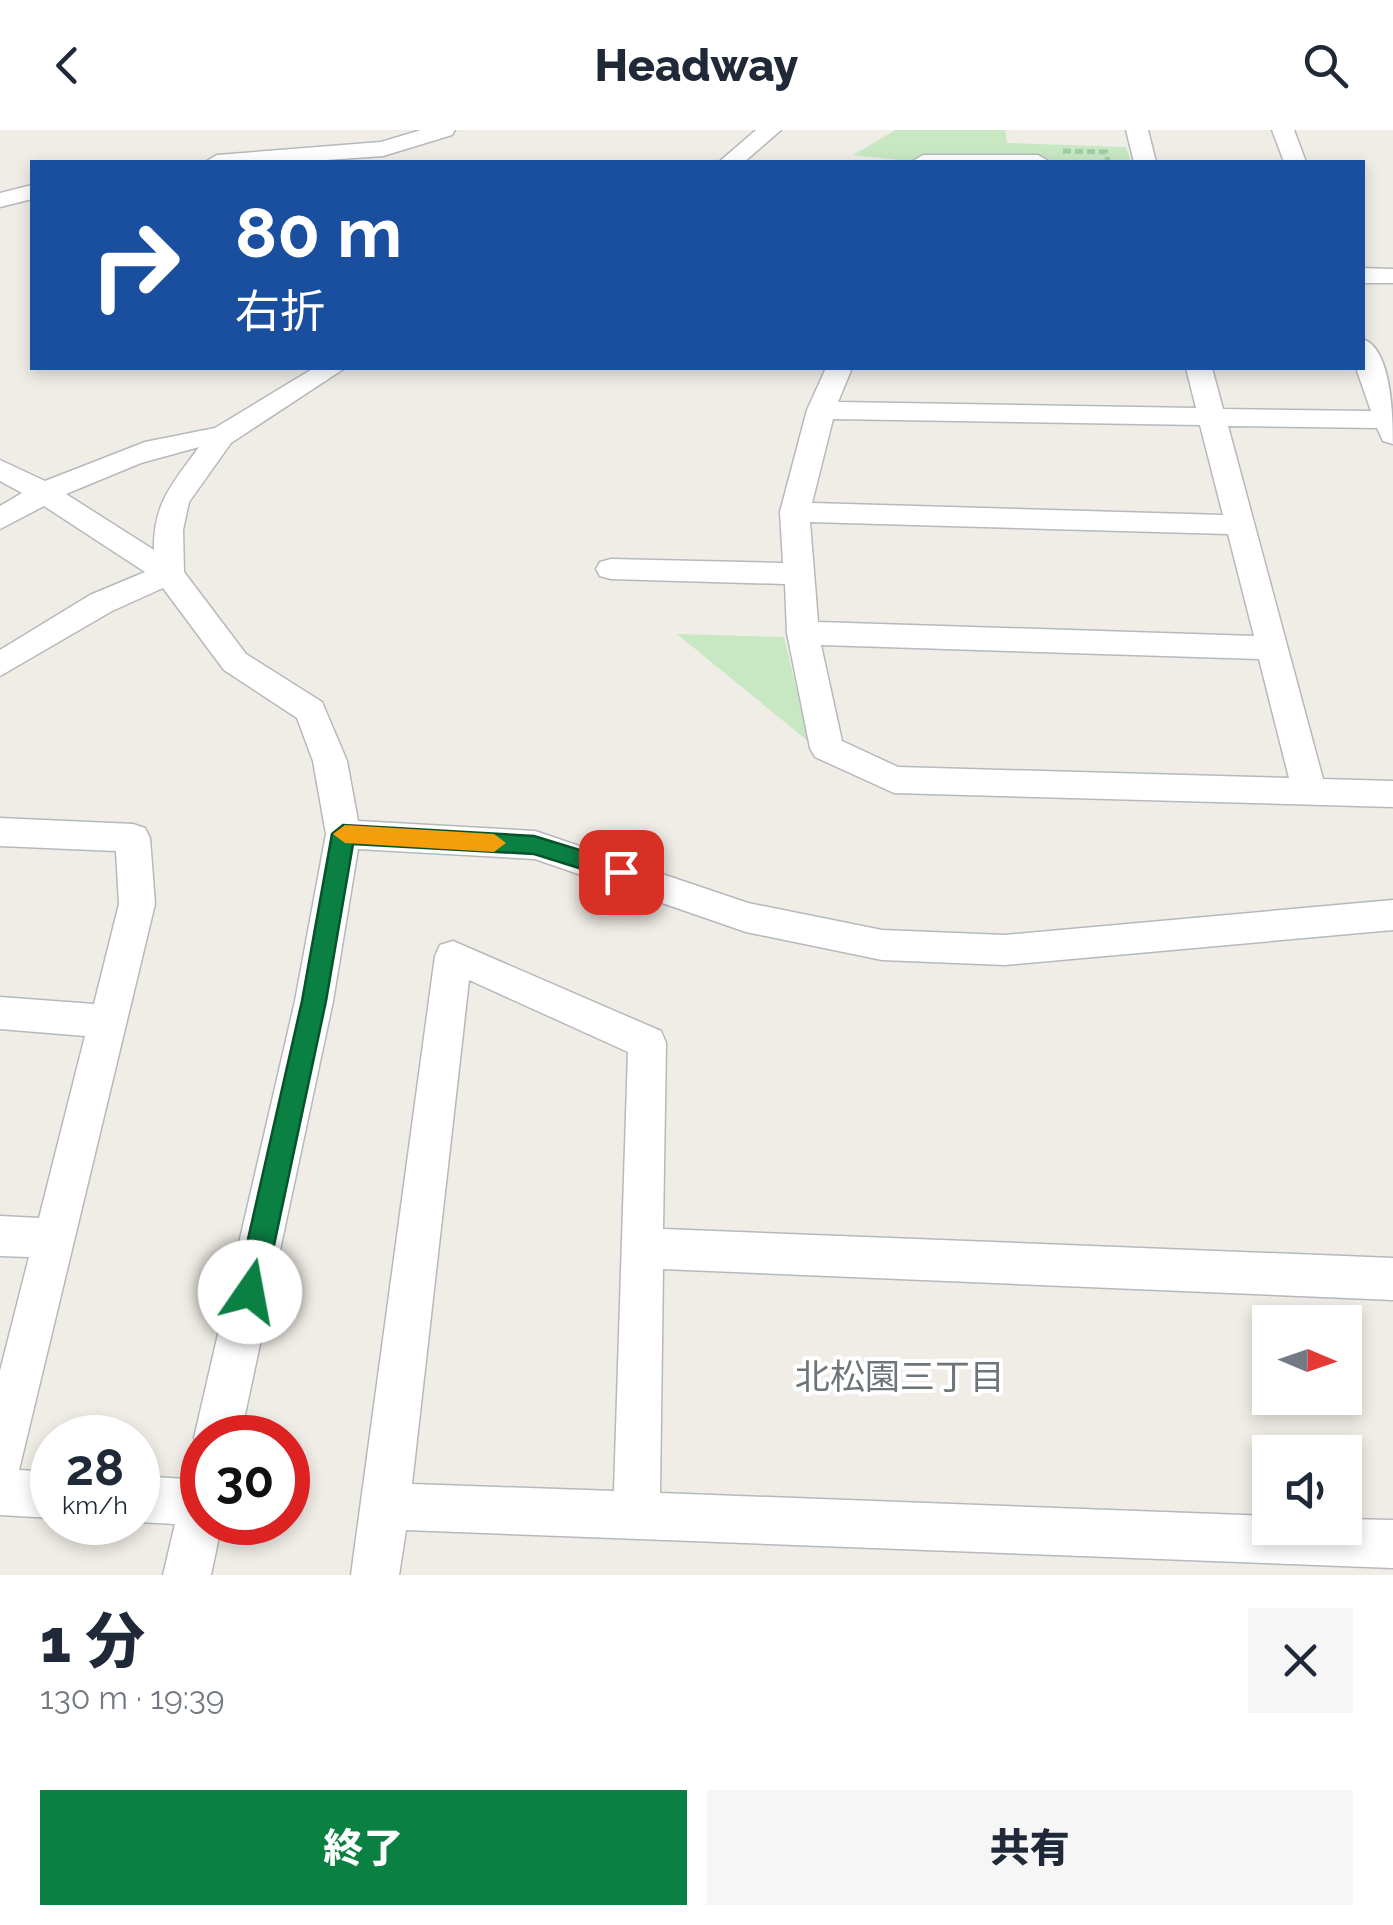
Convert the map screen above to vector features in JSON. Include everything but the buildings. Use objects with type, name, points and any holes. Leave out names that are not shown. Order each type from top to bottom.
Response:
[{"type":"street","points":[[243,160],[383,149],[444,130]]},
{"type":"street","points":[[732,160],[770,130]]},
{"type":"street","points":[[1137,130],[1145,160]]},
{"type":"street","points":[[1283,130],[1294,160]]},
{"type":"street","points":[[0,200],[30,192]]},
{"type":"street","points":[[1365,276],[1393,276]]},
{"type":"street","points":[[822,410],[1212,417],[1390,428],[1365,357]]},
{"type":"street","points":[[169,574],[168,530],[175,501],[221,437],[329,370]]},
{"type":"street","points":[[838,370],[822,410],[795,512],[803,634],[827,748],[894,780],[1393,794]]},
{"type":"street","points":[[1200,370],[1310,792]]},
{"type":"street","points":[[0,520],[44,493],[114,462],[205,436],[221,437]]},
{"type":"street","points":[[0,469],[169,574],[236,662],[310,711],[330,761],[343,834],[314,1001],[223,1415]]},
{"type":"street","points":[[795,512],[1240,525]]},
{"type":"street","points":[[611,569],[800,574]]},
{"type":"street","points":[[0,665],[101,603],[169,574]]},
{"type":"street","points":[[803,634],[1272,648]]},
{"type":"street","points":[[0,832],[134,838],[137,904],[0,1460]]},
{"type":"street","points":[[343,834],[534,845],[650,881],[746,917],[882,945],[1005,950],[1393,915]]},
{"type":"street","points":[[375,1575],[453,956],[647,1043],[636,1515]]},
{"type":"street","points":[[0,1013],[108,1021]]},
{"type":"street","points":[[0,1236],[54,1240]]},
{"type":"street","points":[[644,1248],[1393,1280]]},
{"type":"street","points":[[0,1492],[30,1494]]},
{"type":"street","points":[[386,1506],[1393,1544]]},
{"type":"street","points":[[186,1575],[193,1545]]},
{"type":"green space","points":[[896,130],[1005,130],[1007,143],[1126,147],[1131,160],[900,160],[853,155]]},
{"type":"green space","points":[[677,634],[784,637],[809,742]]},
{"type":"slow traffic","points":[[345,834],[494,843]]},
{"type":"district","name":"北松園三丁目","points":[[900,1377]]},
{"type":"route","points":[[250,1292],[314,1001],[343,834],[534,845],[621,872]]}]
